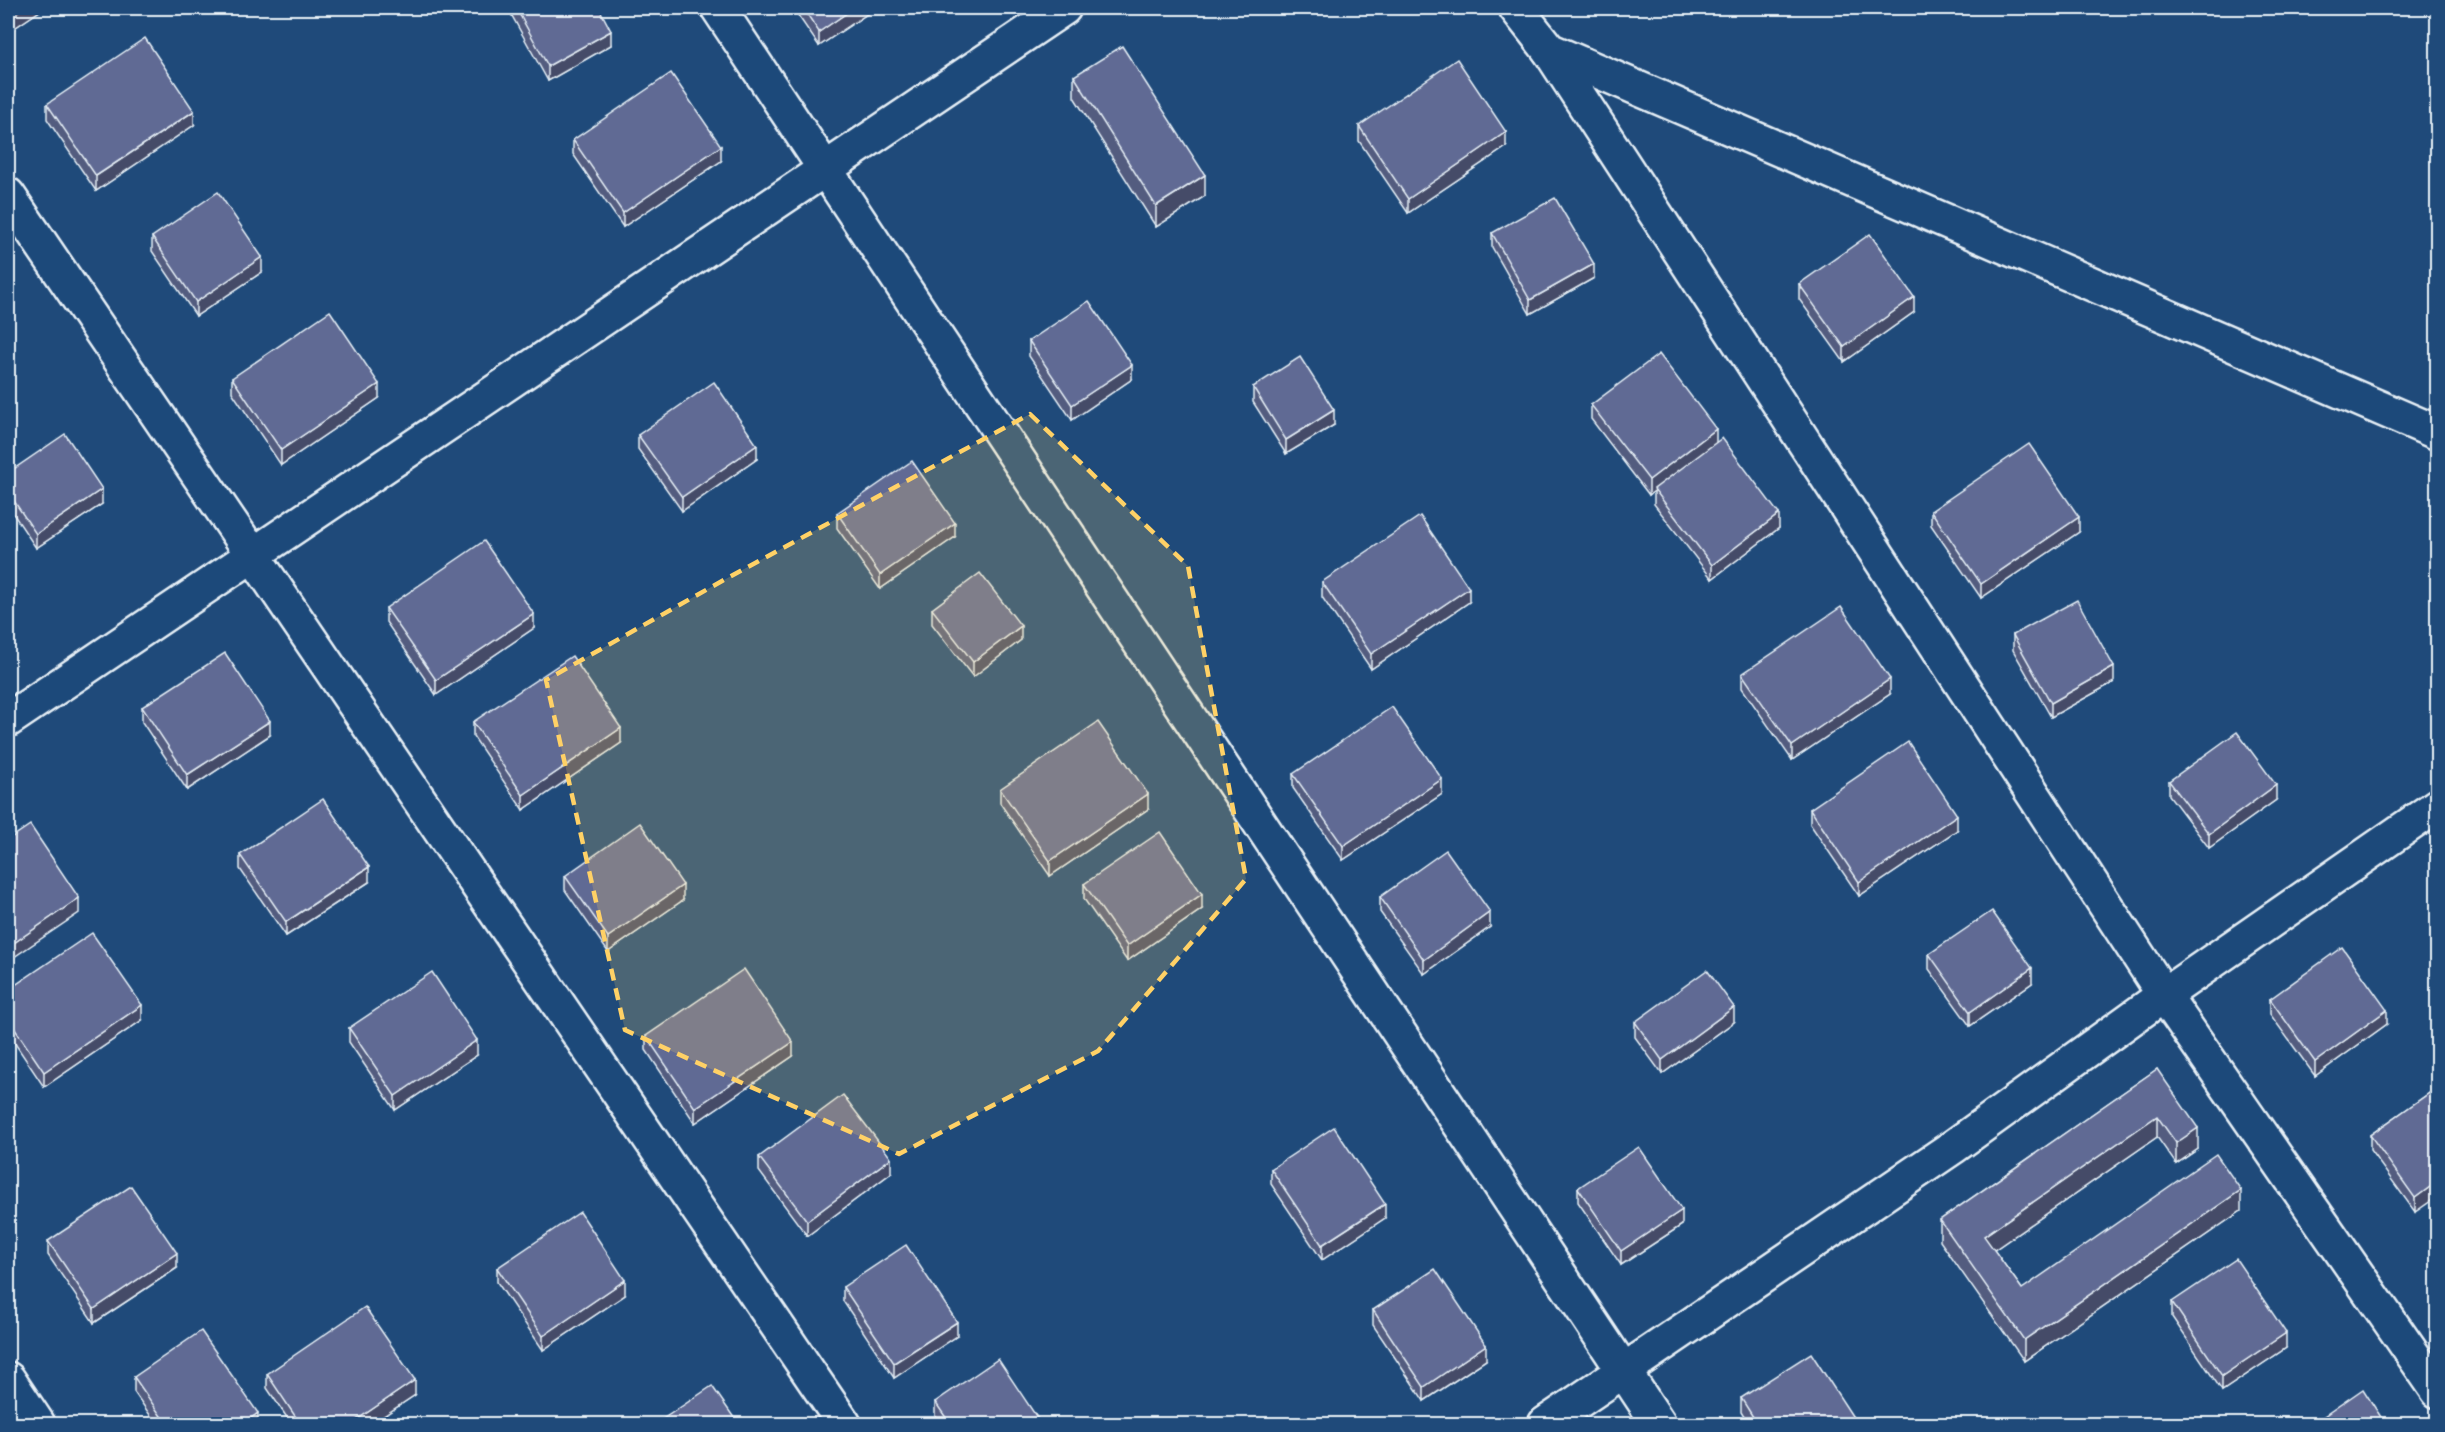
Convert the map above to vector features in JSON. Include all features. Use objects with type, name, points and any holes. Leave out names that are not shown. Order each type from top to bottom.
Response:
[{"type":"street","points":[[718,8],[1659,1425]]},
{"type":"street","points":[[8,720],[1064,8]]},
{"type":"street","points":[[1516,8],[1549,51],[2164,995],[2438,1392]]},
{"type":"street","points":[[1549,51],[2438,433]]},
{"type":"street","points":[[8,195],[844,1425]]},
{"type":"street","points":[[1545,1425],[1953,1147],[2164,995],[2438,805]]},
{"type":"street","points":[[8,1379],[38,1425]]},
{"type":"highlighted area","points":[[1030,414],[1188,566],[1246,879],[1098,1051],[899,1154],[625,1030],[546,680],[722,581]]},
{"type":"building","points":[[8,8],[23,8],[10,16]]},
{"type":"building","points":[[516,8],[599,8],[611,31],[548,66]]},
{"type":"building","points":[[803,8],[854,8],[819,32]]},
{"type":"building","points":[[145,38],[194,111],[96,176],[47,104]]},
{"type":"building","points":[[1122,46],[1205,175],[1156,206],[1074,76]]},
{"type":"building","points":[[1457,59],[1506,132],[1408,199],[1359,126]]},
{"type":"building","points":[[671,73],[721,146],[623,213],[573,140]]},
{"type":"building","points":[[218,192],[262,257],[196,302],[152,237]]},
{"type":"building","points":[[1555,198],[1594,264],[1530,300],[1492,233]]},
{"type":"building","points":[[1870,234],[1914,297],[1844,347],[1799,284]]},
{"type":"building","points":[[1089,301],[1132,365],[1072,405],[1029,341]]},
{"type":"building","points":[[330,311],[379,384],[281,450],[232,378]]},
{"type":"building","points":[[1659,354],[1716,429],[1649,480],[1591,405]]},
{"type":"building","points":[[1300,357],[1334,410],[1286,440],[1253,387]]},
{"type":"building","points":[[714,382],[757,445],[682,497],[638,435]]},
{"type":"building","points":[[65,434],[102,489],[36,534],[8,492],[8,473]]},
{"type":"building","points":[[1722,438],[1779,514],[1712,565],[1654,489]]},
{"type":"building","points":[[2029,444],[2079,517],[1981,584],[1931,511]]},
{"type":"building","points":[[912,461],[955,523],[880,575],[837,513]]},
{"type":"building","points":[[1420,516],[1469,588],[1371,654],[1322,582]]},
{"type":"building","points":[[484,541],[534,614],[436,680],[386,608]]},
{"type":"building","points":[[980,573],[1021,626],[973,662],[932,609]]},
{"type":"building","points":[[2077,600],[2114,667],[2051,703],[2013,635]]},
{"type":"building","points":[[1841,607],[1890,679],[1792,746],[1742,674]]},
{"type":"building","points":[[225,653],[270,721],[187,775],[142,707]]},
{"type":"building","points":[[572,656],[621,728],[523,795],[473,722]]},
{"type":"building","points":[[1392,707],[1442,779],[1343,846],[1293,774]]},
{"type":"building","points":[[1098,722],[1148,794],[1050,861],[1000,789]]},
{"type":"building","points":[[2237,732],[2276,785],[2209,834],[2169,781]]},
{"type":"building","points":[[1908,742],[1957,815],[1859,882],[1810,809]]},
{"type":"building","points":[[323,799],[369,867],[286,922],[240,855]]},
{"type":"building","points":[[640,823],[683,885],[608,937],[565,876]]},
{"type":"building","points":[[30,825],[79,898],[8,947],[8,840]]},
{"type":"building","points":[[1160,832],[1202,894],[1127,946],[1084,884]]},
{"type":"building","points":[[1446,850],[1490,912],[1424,960],[1380,897]]},
{"type":"building","points":[[1992,911],[2032,968],[1970,1012],[1929,954]]},
{"type":"building","points":[[92,933],[142,1005],[44,1072],[8,1019],[8,990]]},
{"type":"building","points":[[2342,947],[2387,1010],[2315,1062],[2270,999]]},
{"type":"building","points":[[744,969],[793,1042],[695,1108],[646,1036]]},
{"type":"building","points":[[1707,970],[1734,1007],[1662,1060],[1635,1022]]},
{"type":"building","points":[[432,972],[477,1040],[395,1096],[349,1028]]},
{"type":"building","points":[[2157,1069],[2198,1128],[2176,1143],[2157,1116],[1984,1236],[2022,1289],[2216,1154],[2241,1190],[2024,1340],[1940,1220]]},
{"type":"building","points":[[2438,1087],[2438,1181],[2415,1198],[2370,1135]]},
{"type":"building","points":[[843,1095],[891,1158],[807,1221],[759,1157]]},
{"type":"building","points":[[1334,1127],[1385,1204],[1322,1245],[1271,1169]]},
{"type":"building","points":[[1639,1147],[1682,1210],[1621,1251],[1578,1188]]},
{"type":"building","points":[[131,1186],[177,1253],[94,1309],[48,1241]]},
{"type":"building","points":[[580,1212],[625,1280],[543,1336],[497,1268]]},
{"type":"building","points":[[906,1245],[957,1322],[894,1363],[843,1287]]},
{"type":"building","points":[[2236,1259],[2286,1333],[2222,1376],[2172,1302]]},
{"type":"building","points":[[1435,1269],[1486,1345],[1424,1387],[1373,1310]]},
{"type":"building","points":[[365,1307],[415,1380],[349,1425],[301,1425],[267,1374]]},
{"type":"building","points":[[201,1331],[258,1413],[241,1425],[167,1425],[134,1377]]},
{"type":"building","points":[[1811,1353],[1858,1425],[1758,1425],[1741,1398]]},
{"type":"building","points":[[998,1359],[1042,1425],[951,1425],[935,1402]]},
{"type":"building","points":[[712,1386],[739,1425],[654,1425]]},
{"type":"building","points":[[2363,1389],[2386,1425],[2311,1425]]}]
